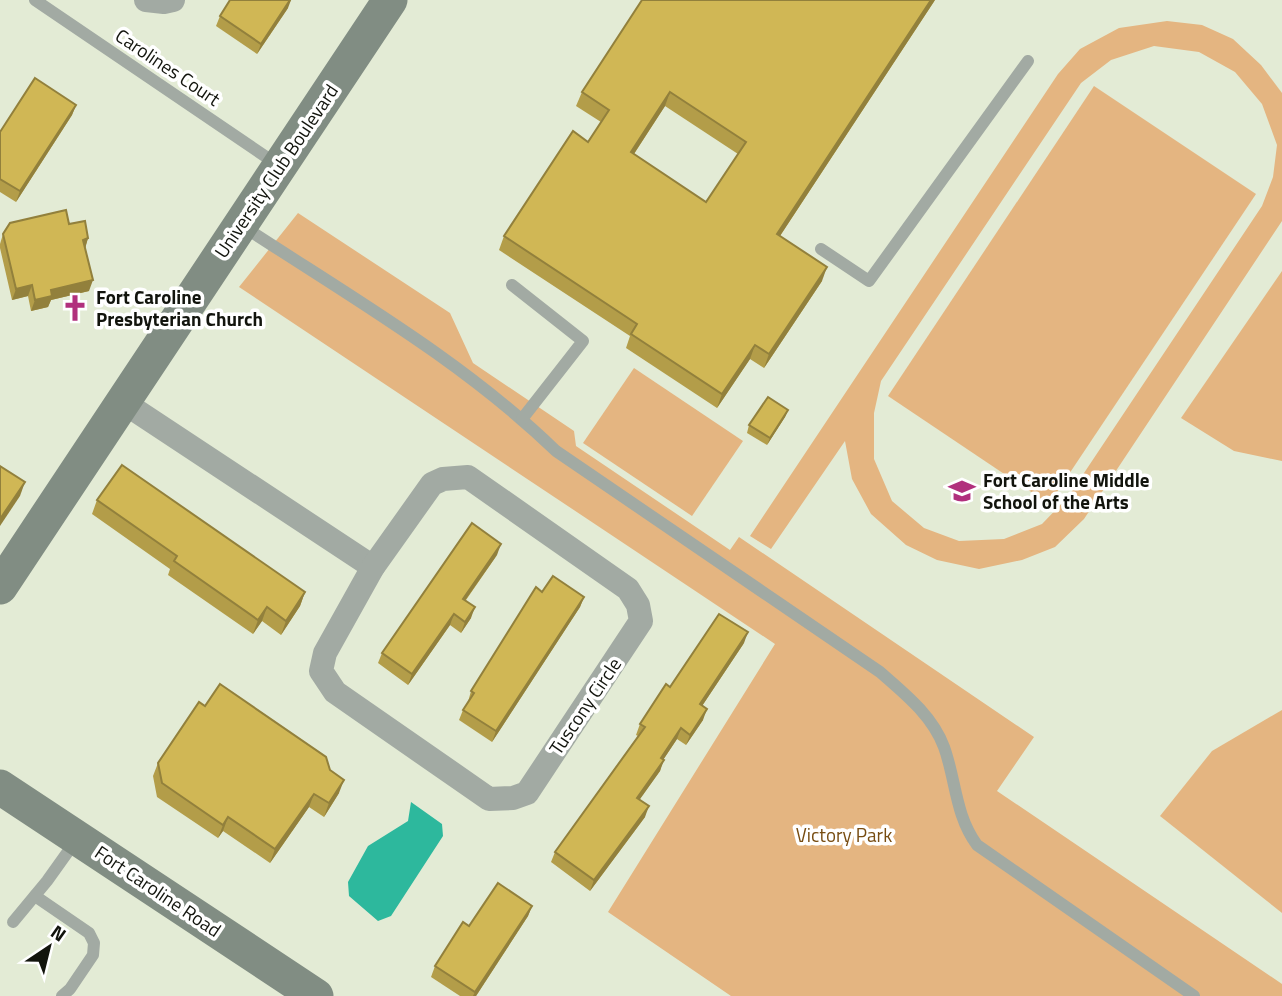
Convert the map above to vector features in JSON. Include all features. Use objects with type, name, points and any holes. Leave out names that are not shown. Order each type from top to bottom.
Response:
[{"type":"street","points":[[146,0],[173,0]]},
{"type":"street","name":"University Club Boulevard","points":[[0,587],[390,0]]},
{"type":"street","points":[[123,401],[373,567]]},
{"type":"street","name":"Tuscony Circle","points":[[468,477],[628,589],[638,605],[641,621],[527,793],[513,798],[489,799],[335,692],[321,671],[325,653],[373,567],[432,485],[443,478],[468,477]]},
{"type":"street","name":"Fort Caroline Road","points":[[0,787],[316,996]]},
{"type":"lane","name":"Carolines Court","points":[[35,0],[280,166]]},
{"type":"lane","points":[[821,249],[869,281],[1028,61]]},
{"type":"lane","points":[[241,225],[408,334],[522,418],[556,452],[880,672],[912,701],[944,746],[961,817],[977,845],[1194,996]]},
{"type":"lane","points":[[512,285],[583,341],[522,418]]},
{"type":"lane","points":[[13,922],[78,838]]},
{"type":"lane","points":[[35,895],[89,933],[94,943],[93,955],[70,989],[62,996]]},
{"type":"green space","points":[[1167,21],[1202,25],[1233,39],[1261,65],[1282,93],[1282,221],[1084,519],[1055,547],[1022,560],[979,569],[937,560],[906,545],[871,514],[852,479],[845,441],[771,549],[750,536],[1058,74],[1080,49],[1119,28]],"holes":[[[1154,46],[1199,52],[1235,72],[1262,104],[1277,145],[1273,177],[1262,206],[1068,497],[1042,524],[1004,539],[959,541],[924,528],[892,501],[874,459],[874,413],[881,381],[1081,83],[1111,60]]]},
{"type":"green space","points":[[1094,86],[1256,194],[1049,504],[888,396]]},
{"type":"green space","name":"Victory Park","points":[[298,213],[450,313],[473,363],[574,431],[576,446],[730,550],[739,537],[1034,737],[997,791],[1282,984],[1282,996],[731,996],[608,912],[775,644],[239,287]]},
{"type":"green space","points":[[1282,271],[1282,461],[1234,451],[1181,418]]},
{"type":"green space","points":[[634,368],[743,441],[692,516],[583,443]]},
{"type":"green space","points":[[1282,710],[1282,913],[1160,816],[1212,751]]},
{"type":"water","points":[[411,802],[442,824],[443,836],[391,916],[378,921],[349,896],[348,882],[368,846],[408,821]]},
{"type":"building","points":[[230,0],[290,0],[261,44],[220,16]]},
{"type":"building","points":[[642,0],[931,0],[777,234],[827,267],[769,354],[755,345],[722,394],[631,334],[637,324],[504,236],[573,131],[588,142],[609,110],[582,92]],"holes":[[[670,92],[746,142],[706,202],[631,152]]]},
{"type":"building","points":[[35,78],[76,105],[20,191],[0,179],[0,132]]},
{"type":"building","points":[[66,210],[69,224],[85,221],[88,238],[83,240],[93,280],[51,290],[52,296],[35,300],[32,285],[16,289],[3,234],[10,223]]},
{"type":"building","points":[[768,397],[788,410],[770,438],[749,425]]},
{"type":"building","points":[[122,465],[305,592],[286,621],[267,607],[258,620],[174,561],[177,556],[97,500]]},
{"type":"building","points":[[0,466],[25,482],[0,519]]},
{"type":"building","points":[[472,523],[501,544],[463,599],[475,607],[465,622],[454,614],[412,674],[382,653]]},
{"type":"building","points":[[553,576],[584,597],[496,731],[463,710],[474,693],[471,691],[536,587],[542,592]]},
{"type":"building","points":[[719,614],[748,632],[700,704],[707,709],[690,735],[681,728],[661,758],[664,760],[637,798],[649,806],[594,880],[555,852],[645,727],[640,724],[666,684],[670,687]]},
{"type":"building","points":[[220,684],[326,757],[330,770],[344,780],[329,803],[314,794],[275,849],[228,817],[223,825],[162,783],[158,763],[199,702],[205,706]]},
{"type":"building","points":[[498,883],[532,906],[475,992],[435,966],[463,922],[469,926]]},
{"type":"place","name":"Fort Caroline Presbyterian Church","points":[[75,308]]},
{"type":"place","name":"Fort Caroline Middle School of the Arts","points":[[962,491]]}]
